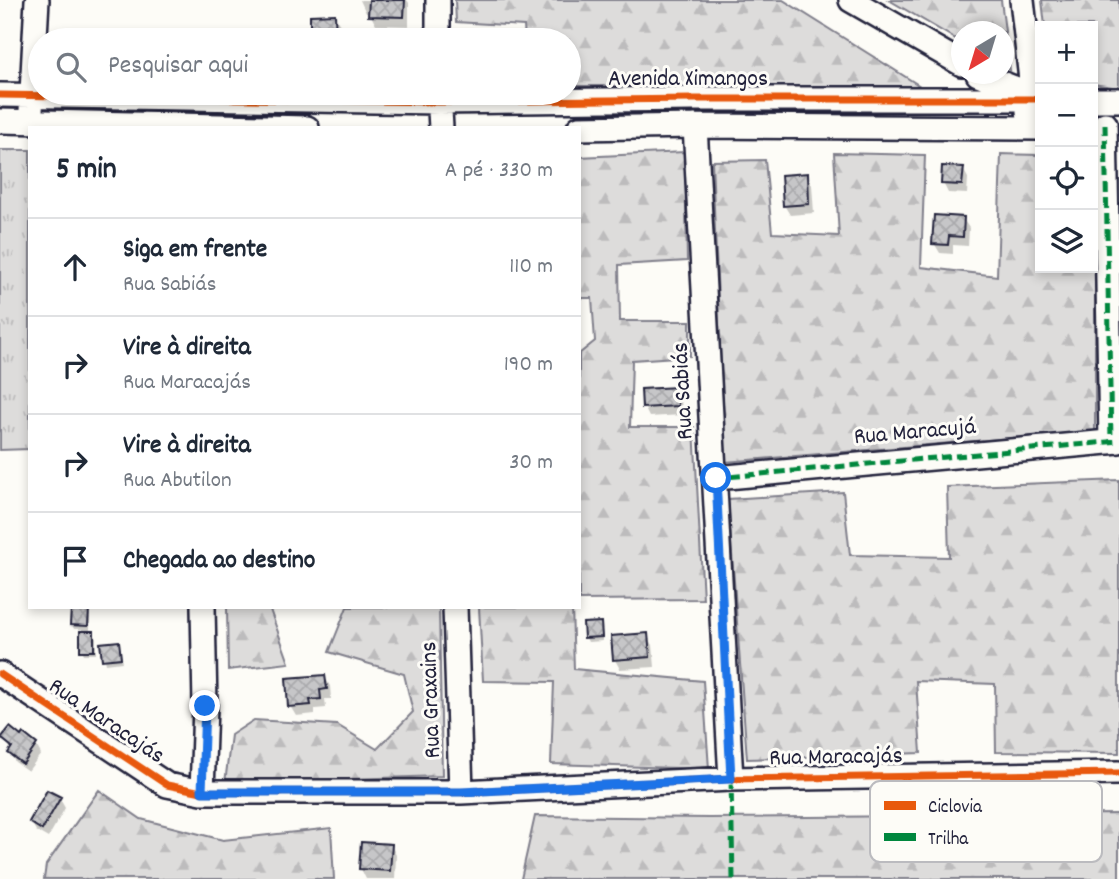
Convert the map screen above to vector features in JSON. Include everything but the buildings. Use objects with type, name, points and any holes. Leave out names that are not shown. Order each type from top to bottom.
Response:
[{"type":"street","points":[[36,28],[37,0]]},
{"type":"street","points":[[438,0],[438,28]]},
{"type":"street","points":[[851,0],[951,58]]},
{"type":"street","points":[[1023,0],[1034,129]]},
{"type":"street","points":[[1001,84],[1033,98]]},
{"type":"street","name":"Avenida Ximangos","points":[[0,95],[28,95]]},
{"type":"street","name":"Avenida Ximangos","points":[[581,98],[1033,98]]},
{"type":"street","points":[[1098,100],[1119,100]]},
{"type":"street","points":[[30,121],[31,105]]},
{"type":"street","points":[[440,105],[441,126]]},
{"type":"street","points":[[0,121],[228,126]]},
{"type":"street","points":[[1106,125],[1115,441]]},
{"type":"street","name":"Avenida Ximangos","points":[[581,128],[695,126],[1034,129]]},
{"type":"street","name":"Rua Sabiás","points":[[695,126],[731,779]]},
{"type":"street","name":"Rua Maracujá","points":[[716,478],[1115,441]]},
{"type":"street","points":[[202,792],[205,706],[203,609]]},
{"type":"street","name":"Rua Graxains","points":[[456,609],[461,792]]},
{"type":"street","name":"Rua Maracajás","points":[[0,674],[167,785],[202,792],[461,792],[731,779],[1119,773]]},
{"type":"green space","points":[[455,0],[783,0],[920,86],[581,86],[581,28],[524,28],[456,22]]},
{"type":"green space","points":[[889,0],[1001,0],[1004,21],[951,21],[951,36]]},
{"type":"green space","points":[[1042,0],[1119,0],[1119,88],[1098,85],[1098,21],[1044,21]]},
{"type":"green space","points":[[0,150],[28,150],[28,449],[0,450]]},
{"type":"green space","points":[[685,152],[687,261],[619,265],[620,321],[690,321],[690,356],[632,360],[630,427],[694,427],[703,599],[581,600],[581,352],[595,341],[592,298],[581,298],[581,157]]},
{"type":"green space","points":[[834,153],[925,155],[921,267],[997,276],[1001,154],[1035,155],[1035,273],[1095,273],[1095,431],[725,462],[712,161],[765,160],[772,233],[839,236]]},
{"type":"green space","points":[[1119,480],[1119,753],[996,752],[995,684],[916,681],[921,753],[747,759],[728,499],[843,492],[850,555],[949,557],[947,487]]},
{"type":"green space","points":[[227,609],[270,609],[289,663],[228,670]]},
{"type":"green space","points":[[346,609],[439,609],[442,776],[225,783],[231,735],[254,720],[337,725],[377,749],[413,712],[404,674],[329,652]]},
{"type":"green space","points":[[479,609],[572,609],[574,669],[703,681],[709,769],[551,764],[554,682],[483,681]]},
{"type":"green space","points":[[99,790],[141,819],[223,840],[331,828],[334,879],[44,879],[46,865]]},
{"type":"green space","points":[[1102,814],[1119,814],[1119,879],[521,879],[535,816],[870,816],[870,862],[1102,862]]},
{"type":"marked path","points":[[1105,124],[1111,441]]},
{"type":"marked path","points":[[716,478],[1119,441]]},
{"type":"marked path","points":[[731,779],[733,879]]},
{"type":"cycle path","points":[[0,95],[28,95]]},
{"type":"cycle path","points":[[581,100],[1035,99]]},
{"type":"cycle path","points":[[0,674],[167,785],[202,792],[461,792],[731,779],[1119,773]]},
{"type":"route","points":[[205,706],[202,792],[461,792],[731,779],[716,478]]}]
